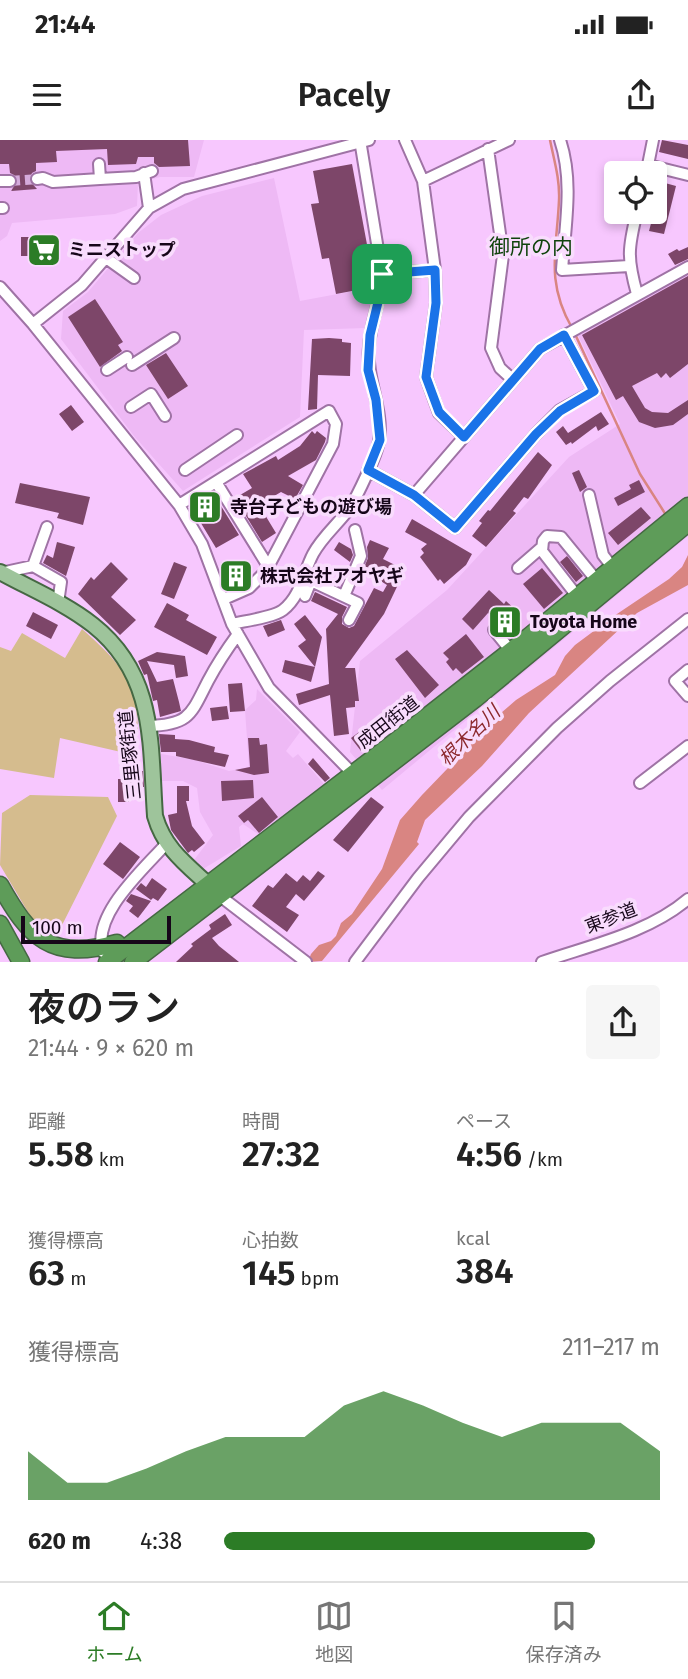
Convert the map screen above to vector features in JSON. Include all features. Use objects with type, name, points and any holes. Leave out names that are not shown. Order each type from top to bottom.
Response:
[{"type":"highway","name":"成田街道","points":[[136,961],[220,896],[358,780],[419,716],[458,684],[510,651],[688,506]]},
{"type":"highway","name":"成田街道","points":[[0,886],[27,934],[51,956],[69,960],[105,957],[129,934],[149,931],[208,884],[475,699],[688,523]]},
{"type":"highway","points":[[0,924],[22,961]]},
{"type":"highway","points":[[0,940],[10,961]]},
{"type":"main road","name":"三里塚街道","points":[[1,573],[58,603],[92,625],[113,644],[128,664],[140,688],[148,726],[155,816],[159,831],[166,844],[220,896]]},
{"type":"street","points":[[405,140],[423,181],[435,270],[436,303],[426,377],[439,412],[464,437]]},
{"type":"street","points":[[423,181],[509,140]]},
{"type":"street","points":[[560,140],[565,155],[568,187],[562,270],[629,266]]},
{"type":"street","points":[[649,161],[653,140]]},
{"type":"street","points":[[33,324],[82,285],[149,208],[183,189],[363,141],[382,274],[382,286],[370,335],[368,370],[376,400],[380,440],[350,507],[312,555],[303,582],[293,599],[282,611],[235,629],[198,705],[187,717],[167,726],[148,726]]},
{"type":"street","points":[[488,149],[503,255],[491,348],[500,368],[512,379]]},
{"type":"street","points":[[99,164],[100,179]]},
{"type":"street","points":[[37,178],[53,182],[136,177],[148,172],[149,208]]},
{"type":"street","points":[[667,172],[688,175]]},
{"type":"street","points":[[634,224],[629,266],[637,294]]},
{"type":"street","points":[[106,258],[134,278]]},
{"type":"street","points":[[414,495],[540,349],[688,267]]},
{"type":"street","points":[[382,274],[435,270]]},
{"type":"street","points":[[0,287],[179,505],[202,544],[235,629],[270,688],[358,780]]},
{"type":"street","points":[[368,470],[414,495],[455,528],[552,418],[594,391],[566,334]]},
{"type":"street","points":[[107,370],[174,338]]},
{"type":"street","points":[[131,407],[151,394],[165,416]]},
{"type":"street","points":[[179,505],[330,411],[336,424],[333,444],[268,566],[249,587],[224,599]]},
{"type":"street","points":[[185,470],[237,435]]},
{"type":"street","points":[[216,482],[268,566]]},
{"type":"street","points":[[589,495],[603,555],[612,568]]},
{"type":"street","points":[[33,566],[47,527]]},
{"type":"street","points":[[344,596],[361,556],[355,530]]},
{"type":"street","points":[[518,568],[541,548],[547,536],[561,537],[597,581]]},
{"type":"street","points":[[541,548],[577,596]]},
{"type":"street","points":[[1,573],[33,566],[61,582],[58,603]]},
{"type":"street","points":[[304,596],[311,581],[358,603],[349,620]]},
{"type":"street","points":[[355,961],[395,907],[469,817],[557,728],[688,618]]},
{"type":"street","points":[[494,630],[510,651]]},
{"type":"street","points":[[688,670],[675,681],[688,696]]},
{"type":"street","points":[[639,783],[688,746]]},
{"type":"street","points":[[105,957],[101,944],[108,914],[124,891],[166,844]]},
{"type":"street","points":[[220,896],[306,961]]},
{"type":"street","name":"東参道","points":[[542,961],[626,934],[657,919],[688,899]]},
{"type":"shaded area","points":[[0,140],[204,140],[194,177],[160,177],[138,183],[137,206],[115,214],[12,223],[7,236],[0,241]]},
{"type":"shaded area","points":[[274,178],[300,301],[375,287],[366,328],[304,330],[300,417],[183,491],[134,436],[61,339],[63,311],[88,292],[138,233],[161,215],[202,196]]},
{"type":"shaded area","points":[[688,273],[688,536],[382,790],[350,752],[360,661],[447,590],[569,457],[620,424],[576,331]]},
{"type":"shaded area","points":[[688,555],[688,585],[637,613],[529,713],[482,766],[425,820],[417,842],[419,844],[322,961],[308,962],[319,945],[331,941],[341,923],[352,914],[382,869],[400,820],[422,795],[501,713],[555,675],[565,656],[575,645],[669,579],[682,567]]},
{"type":"shaded area","points":[[82,629],[124,674],[134,699],[138,733],[121,752],[60,738],[54,778],[0,769],[0,647],[11,651],[22,633],[65,658]]},
{"type":"shaded area","points":[[257,689],[300,732],[286,751],[293,758],[298,754],[324,784],[258,834],[243,824],[239,827],[241,846],[203,869],[194,860],[213,835],[200,812],[197,788],[183,781],[158,781],[156,753],[195,760],[229,771],[249,767],[245,710],[256,700]]},
{"type":"shaded area","points":[[30,795],[108,797],[117,816],[54,941],[38,929],[0,865],[2,813]]},
{"type":"building","points":[[0,140],[188,140],[190,166],[159,167],[154,163],[154,157],[138,157],[136,164],[108,165],[107,149],[56,151],[57,162],[36,163],[36,171],[29,180],[37,189],[11,191],[18,180],[10,173],[9,164],[0,164]]},
{"type":"building","points":[[662,140],[688,145],[688,159],[659,152]]},
{"type":"building","points":[[352,164],[374,282],[373,287],[336,294],[329,258],[322,259],[311,204],[319,203],[313,171]]},
{"type":"building","points":[[667,184],[676,186],[667,222]]},
{"type":"building","points":[[651,224],[666,224],[664,234],[649,231]]},
{"type":"building","points":[[21,237],[48,237],[48,256],[21,256]]},
{"type":"building","points":[[688,247],[688,259],[675,265],[668,254]]},
{"type":"building","points":[[688,276],[688,364],[670,378],[666,373],[661,378],[657,373],[632,386],[645,408],[652,412],[668,413],[688,400],[688,414],[673,425],[655,428],[639,422],[623,396],[616,400],[582,335]]},
{"type":"building","points":[[95,299],[123,342],[118,345],[122,351],[100,367],[68,317]]},
{"type":"building","points":[[329,338],[351,343],[350,376],[318,375],[317,409],[308,410],[312,339]]},
{"type":"building","points":[[166,353],[188,386],[168,399],[146,365]]},
{"type":"building","points":[[71,405],[84,422],[72,431],[59,414]]},
{"type":"building","points":[[601,412],[609,424],[598,431],[596,426],[572,444],[571,442],[566,445],[556,432],[563,426],[568,433]]},
{"type":"building","points":[[312,431],[315,434],[317,431],[326,438],[325,442],[316,460],[288,476],[303,485],[295,499],[281,492],[259,505],[276,533],[262,542],[235,498],[252,488],[243,474],[276,456],[278,460],[300,446]]},
{"type":"building","points":[[538,452],[552,465],[528,499],[524,497],[513,511],[516,513],[486,547],[472,536],[482,523],[479,521]]},
{"type":"building","points":[[579,470],[587,487],[580,492],[572,473]]},
{"type":"building","points":[[639,480],[645,492],[618,506],[614,498],[631,489],[629,485]]},
{"type":"building","points":[[20,483],[90,497],[83,525],[57,518],[59,513],[15,503]]},
{"type":"building","points":[[213,493],[239,535],[216,548],[193,510],[194,505]]},
{"type":"building","points":[[641,507],[651,518],[618,545],[608,533]]},
{"type":"building","points":[[412,519],[472,554],[466,565],[444,584],[440,579],[438,581],[420,557],[424,553],[421,549],[427,544],[405,532]]},
{"type":"building","points":[[370,540],[389,548],[383,559],[405,570],[384,614],[345,668],[355,668],[359,701],[355,701],[355,707],[346,708],[349,734],[334,736],[330,695],[299,705],[296,694],[329,684],[326,629],[338,614],[311,601],[315,592],[347,607],[342,624],[349,628],[354,626],[374,588],[383,592],[387,585],[363,570],[368,558],[367,547]]},
{"type":"building","points":[[57,542],[75,547],[66,576],[43,563],[47,555],[53,558]]},
{"type":"building","points":[[339,542],[351,549],[353,555],[350,562],[334,550]]},
{"type":"building","points":[[567,556],[583,576],[576,582],[560,562]]},
{"type":"building","points":[[111,562],[128,579],[111,597],[136,620],[120,635],[78,594],[91,577],[94,580]]},
{"type":"building","points":[[174,562],[187,567],[174,599],[161,594]]},
{"type":"building","points":[[542,568],[563,593],[544,609],[523,584]]},
{"type":"building","points":[[489,590],[520,614],[506,630],[488,613],[473,630],[462,619]]},
{"type":"building","points":[[167,603],[189,615],[186,620],[217,637],[207,655],[154,627]]},
{"type":"building","points":[[33,612],[58,625],[51,639],[26,626]]},
{"type":"building","points":[[305,615],[322,637],[315,667],[298,646],[306,640],[294,624]]},
{"type":"building","points":[[281,620],[285,630],[268,637],[263,626]]},
{"type":"building","points":[[466,634],[484,657],[462,674],[456,668],[453,671],[446,662],[449,659],[443,653]]},
{"type":"building","points":[[407,650],[439,685],[425,698],[395,659]]},
{"type":"building","points":[[157,652],[185,656],[188,676],[176,678],[174,665],[147,661],[157,682],[173,679],[179,702],[181,711],[160,717],[147,674],[144,675],[138,661]]},
{"type":"building","points":[[285,660],[315,667],[311,682],[282,672]]},
{"type":"building","points":[[242,683],[245,711],[230,712],[228,684]]},
{"type":"building","points":[[227,706],[229,719],[212,721],[210,708]]},
{"type":"building","points":[[389,710],[398,721],[361,751],[351,738]]},
{"type":"building","points":[[159,734],[175,735],[175,739],[215,747],[214,752],[229,755],[225,767],[176,756],[176,752],[161,752]]},
{"type":"building","points":[[248,738],[259,738],[260,745],[267,744],[269,773],[254,775],[235,770],[250,767]]},
{"type":"building","points":[[128,748],[138,748],[138,771],[143,771],[144,787],[135,787],[134,794],[129,794],[129,802],[118,802],[118,779],[128,779]]},
{"type":"building","points":[[313,758],[330,778],[325,782],[308,764]]},
{"type":"building","points":[[253,780],[254,798],[222,801],[221,781]]},
{"type":"building","points":[[177,786],[189,786],[189,801],[186,801],[192,826],[205,843],[194,852],[192,850],[188,853],[171,830],[168,815],[177,813]]},
{"type":"building","points":[[262,797],[278,817],[259,833],[248,820],[244,823],[238,816]]},
{"type":"building","points":[[371,797],[384,807],[348,852],[333,840]]},
{"type":"building","points":[[120,842],[140,857],[123,879],[103,864]]},
{"type":"building","points":[[318,871],[325,876],[304,901],[296,894],[286,907],[299,915],[287,932],[252,906],[268,885],[273,888],[286,873],[297,882],[303,875],[310,881]]},
{"type":"building","points":[[152,878],[167,889],[158,901],[153,898],[151,900],[136,889],[141,883],[146,887]]},
{"type":"building","points":[[131,894],[151,901],[138,918],[129,911],[133,906],[126,901]]},
{"type":"building","points":[[225,914],[232,925],[212,938],[239,962],[176,962],[193,946],[191,944],[211,929],[209,925]]},
{"type":"waterway","points":[[550,140],[559,192],[555,280],[558,295],[572,328]]},
{"type":"waterway","points":[[575,334],[640,474],[666,515]]},
{"type":"tunnel","points":[[10,181],[37,179]]},
{"type":"place","name":"ミニストップ","points":[[44,250]]},
{"type":"place","name":"寺台子どもの遊び場","points":[[205,507]]},
{"type":"place","name":"株式会社アオヤギ","points":[[236,576]]},
{"type":"place","name":"Toyota Home","points":[[505,622]]},
{"type":"district","name":"御所の内","points":[[531,247]]},
{"type":"route","points":[[435,270],[436,303],[426,377],[439,412],[464,437],[540,349],[564,335],[594,391],[560,411],[536,434],[455,528],[414,495],[368,470],[380,440],[376,400],[368,370],[370,335],[382,286],[382,274],[435,270]]},
{"type":"water label","name":"根木名川","points":[[469,735]]}]
